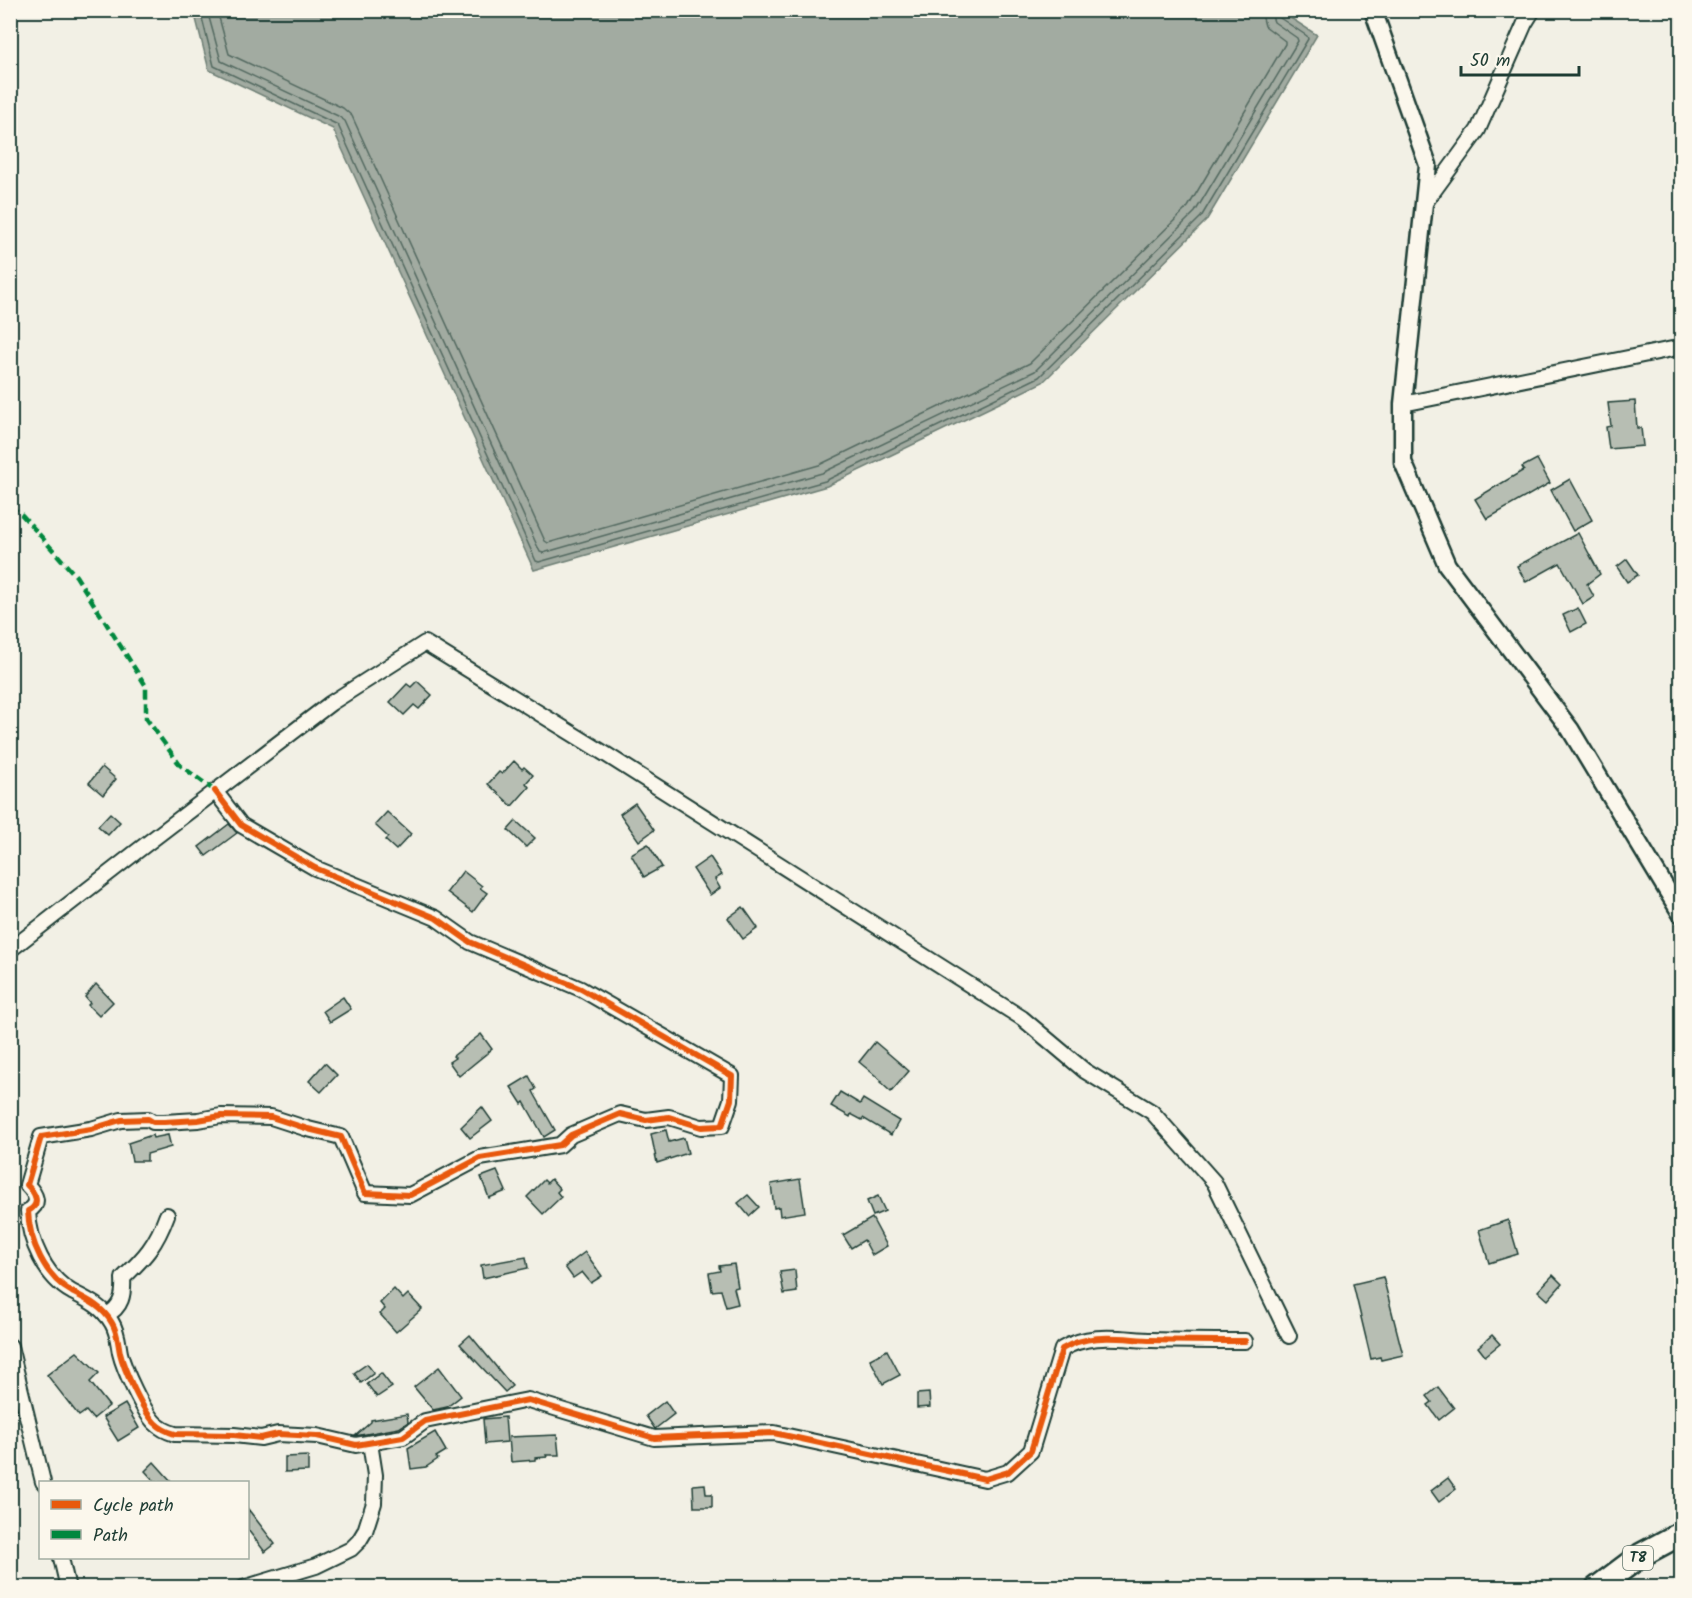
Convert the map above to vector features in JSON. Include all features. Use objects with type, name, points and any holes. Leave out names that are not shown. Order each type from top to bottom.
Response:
[{"type":"highway","name":"T8","points":[[1597,1587],[1641,1555],[1682,1533]]},
{"type":"street","points":[[1373,10],[1428,165],[1402,404],[1403,462],[1447,565],[1570,729],[1682,915]]},
{"type":"street","points":[[1424,204],[1478,130],[1525,23],[1533,10]]},
{"type":"street","points":[[1402,404],[1682,346]]},
{"type":"street","points":[[10,950],[332,702],[425,643],[618,762],[1022,1018],[1085,1071],[1152,1112],[1214,1182],[1289,1336]]},
{"type":"street","points":[[215,791],[241,825],[315,868],[436,918],[470,942],[581,989],[732,1076],[731,1100],[722,1126],[701,1127],[669,1117],[646,1120],[620,1114],[571,1135],[560,1144],[480,1158],[410,1195],[365,1192],[341,1137],[271,1117],[221,1116],[164,1122],[153,1122],[148,1119],[121,1120],[91,1129],[41,1137],[27,1185],[36,1197],[34,1208],[28,1211],[28,1223],[46,1269],[62,1286],[88,1300],[106,1315],[119,1341],[120,1353],[132,1386],[149,1415],[167,1432],[261,1438],[278,1434],[317,1436],[356,1445],[403,1437],[425,1421],[528,1400],[654,1438],[774,1433],[985,1479],[1008,1472],[1031,1451],[1062,1348],[1076,1341],[1104,1337],[1245,1341]]},
{"type":"street","points":[[106,1315],[114,1312],[120,1305],[124,1288],[123,1278],[146,1256],[159,1235],[167,1215]]},
{"type":"street","points":[[10,1346],[43,1481]]},
{"type":"street","points":[[243,1587],[316,1566],[351,1549],[359,1541],[365,1531],[374,1503],[375,1475],[370,1443]]},
{"type":"street","points":[[61,1559],[68,1587]]},
{"type":"water","points":[[194,11],[1280,11],[1317,35],[1206,221],[1043,382],[827,486],[534,570],[333,129],[209,70]]},
{"type":"building","points":[[1635,401],[1637,428],[1641,428],[1643,446],[1609,449],[1606,427],[1611,426],[1608,403]]},
{"type":"building","points":[[1537,459],[1550,483],[1487,519],[1475,499],[1524,470],[1522,467]]},
{"type":"building","points":[[1570,479],[1592,520],[1573,531],[1551,490]]},
{"type":"building","points":[[1578,533],[1600,574],[1587,584],[1594,597],[1583,604],[1560,563],[1526,582],[1517,566]]},
{"type":"building","points":[[1627,559],[1638,575],[1627,582],[1617,567]]},
{"type":"building","points":[[1578,608],[1586,624],[1571,632],[1563,615]]},
{"type":"building","points":[[417,681],[432,695],[419,709],[414,705],[404,715],[390,702],[407,684],[411,687]]},
{"type":"building","points":[[514,761],[533,775],[526,783],[529,787],[512,806],[488,784]]},
{"type":"building","points":[[102,767],[116,779],[103,795],[89,783]]},
{"type":"building","points":[[635,803],[654,830],[639,841],[620,814]]},
{"type":"building","points":[[387,812],[411,834],[396,850],[385,840],[388,837],[375,825]]},
{"type":"building","points":[[110,813],[120,822],[108,835],[98,826]]},
{"type":"building","points":[[516,821],[535,838],[526,847],[508,830]]},
{"type":"building","points":[[229,824],[237,833],[206,856],[199,847]]},
{"type":"building","points":[[648,844],[662,867],[644,877],[631,854]]},
{"type":"building","points":[[710,857],[722,875],[715,879],[720,888],[710,895],[693,869]]},
{"type":"building","points":[[463,871],[487,893],[473,912],[447,892]]},
{"type":"building","points":[[743,907],[758,928],[743,939],[728,918]]},
{"type":"building","points":[[96,984],[113,1002],[99,1016],[88,1005],[90,1003],[85,997]]},
{"type":"building","points":[[343,997],[351,1009],[330,1022],[323,1011]]},
{"type":"building","points":[[481,1034],[492,1049],[459,1076],[449,1062],[455,1058],[453,1056]]},
{"type":"building","points":[[875,1042],[909,1071],[891,1092],[880,1082],[882,1081],[859,1062]]},
{"type":"building","points":[[325,1063],[337,1075],[321,1092],[309,1081]]},
{"type":"building","points":[[529,1076],[536,1089],[533,1091],[555,1130],[544,1137],[524,1102],[522,1104],[511,1087]]},
{"type":"building","points":[[840,1092],[860,1104],[863,1099],[899,1121],[891,1135],[863,1118],[862,1120],[851,1114],[850,1117],[831,1106]]},
{"type":"building","points":[[482,1107],[492,1121],[470,1138],[461,1127]]},
{"type":"building","points":[[666,1130],[669,1142],[684,1138],[688,1153],[657,1163],[651,1134]]},
{"type":"building","points":[[152,1135],[153,1138],[168,1135],[171,1147],[147,1154],[147,1161],[132,1161],[128,1143]]},
{"type":"building","points":[[497,1171],[506,1191],[489,1198],[481,1177]]},
{"type":"building","points":[[551,1179],[560,1189],[557,1192],[561,1197],[543,1214],[527,1197],[544,1180],[547,1183]]},
{"type":"building","points":[[800,1179],[805,1212],[780,1216],[779,1207],[774,1208],[771,1184]]},
{"type":"building","points":[[748,1195],[759,1207],[749,1216],[738,1203]]},
{"type":"building","points":[[878,1196],[885,1211],[873,1216],[867,1201]]},
{"type":"building","points":[[872,1218],[887,1246],[872,1255],[864,1240],[851,1248],[843,1235]]},
{"type":"building","points":[[1508,1220],[1518,1254],[1489,1263],[1479,1230]]},
{"type":"building","points":[[585,1252],[602,1276],[591,1283],[582,1272],[573,1278],[565,1267]]},
{"type":"building","points":[[526,1257],[528,1268],[483,1278],[481,1265]]},
{"type":"building","points":[[734,1264],[738,1287],[734,1288],[738,1304],[726,1307],[721,1290],[712,1291],[709,1273],[720,1271],[719,1266]]},
{"type":"building","points":[[795,1270],[797,1292],[784,1294],[780,1272]]},
{"type":"building","points":[[1553,1275],[1562,1284],[1548,1300],[1538,1291]]},
{"type":"building","points":[[1383,1277],[1403,1355],[1381,1360],[1380,1357],[1371,1359],[1353,1284]]},
{"type":"building","points":[[394,1289],[403,1299],[408,1294],[422,1309],[396,1332],[380,1314],[385,1309],[380,1303]]},
{"type":"building","points":[[470,1335],[512,1386],[505,1392],[460,1344]]},
{"type":"building","points":[[1492,1335],[1500,1344],[1485,1356],[1478,1347]]},
{"type":"building","points":[[887,1350],[900,1375],[883,1384],[870,1359]]},
{"type":"building","points":[[77,1352],[99,1373],[90,1382],[109,1406],[93,1419],[86,1411],[79,1416],[47,1375]]},
{"type":"building","points":[[367,1364],[374,1373],[361,1383],[354,1373]]},
{"type":"building","points":[[439,1367],[461,1396],[447,1407],[433,1410],[414,1387]]},
{"type":"building","points":[[381,1373],[392,1387],[377,1397],[367,1384]]},
{"type":"building","points":[[1438,1387],[1454,1408],[1439,1420],[1428,1405],[1432,1402],[1427,1396]]},
{"type":"building","points":[[929,1393],[930,1407],[917,1408],[917,1394]]},
{"type":"building","points":[[665,1401],[674,1414],[655,1429],[646,1416]]},
{"type":"building","points":[[125,1404],[139,1428],[118,1441],[103,1417]]},
{"type":"building","points":[[407,1414],[408,1422],[399,1428],[355,1436],[371,1420]]},
{"type":"building","points":[[505,1417],[507,1442],[485,1444],[483,1419]]},
{"type":"building","points":[[435,1432],[446,1451],[426,1467],[411,1469],[408,1448]]},
{"type":"building","points":[[557,1435],[559,1455],[546,1455],[547,1457],[535,1458],[535,1460],[511,1462],[509,1437]]},
{"type":"building","points":[[308,1456],[308,1471],[285,1472],[285,1457]]},
{"type":"building","points":[[154,1462],[171,1481],[154,1481],[145,1471]]},
{"type":"building","points":[[1448,1478],[1456,1489],[1439,1502],[1431,1491]]},
{"type":"building","points":[[705,1484],[706,1494],[712,1494],[712,1507],[694,1507],[693,1485]]},
{"type":"building","points":[[249,1510],[275,1544],[265,1552],[249,1531]]},
{"type":"marked path","points":[[10,506],[22,515],[76,576],[146,686],[146,718],[180,765],[215,791]]},
{"type":"cycle path","points":[[215,791],[241,825],[315,868],[436,918],[470,942],[581,989],[732,1076],[731,1100],[722,1126],[701,1127],[669,1117],[646,1120],[620,1114],[571,1135],[560,1145],[480,1158],[410,1195],[365,1193],[341,1137],[271,1117],[221,1116],[164,1122],[153,1122],[148,1119],[121,1120],[91,1129],[41,1137],[27,1185],[36,1199],[35,1205],[28,1211],[35,1246],[46,1268],[62,1285],[95,1304],[108,1317],[116,1330],[122,1360],[134,1390],[150,1417],[165,1430],[175,1434],[261,1438],[278,1434],[317,1436],[356,1445],[403,1437],[425,1421],[528,1400],[654,1438],[774,1433],[985,1479],[1008,1472],[1031,1451],[1062,1349],[1095,1338],[1245,1341]]}]
